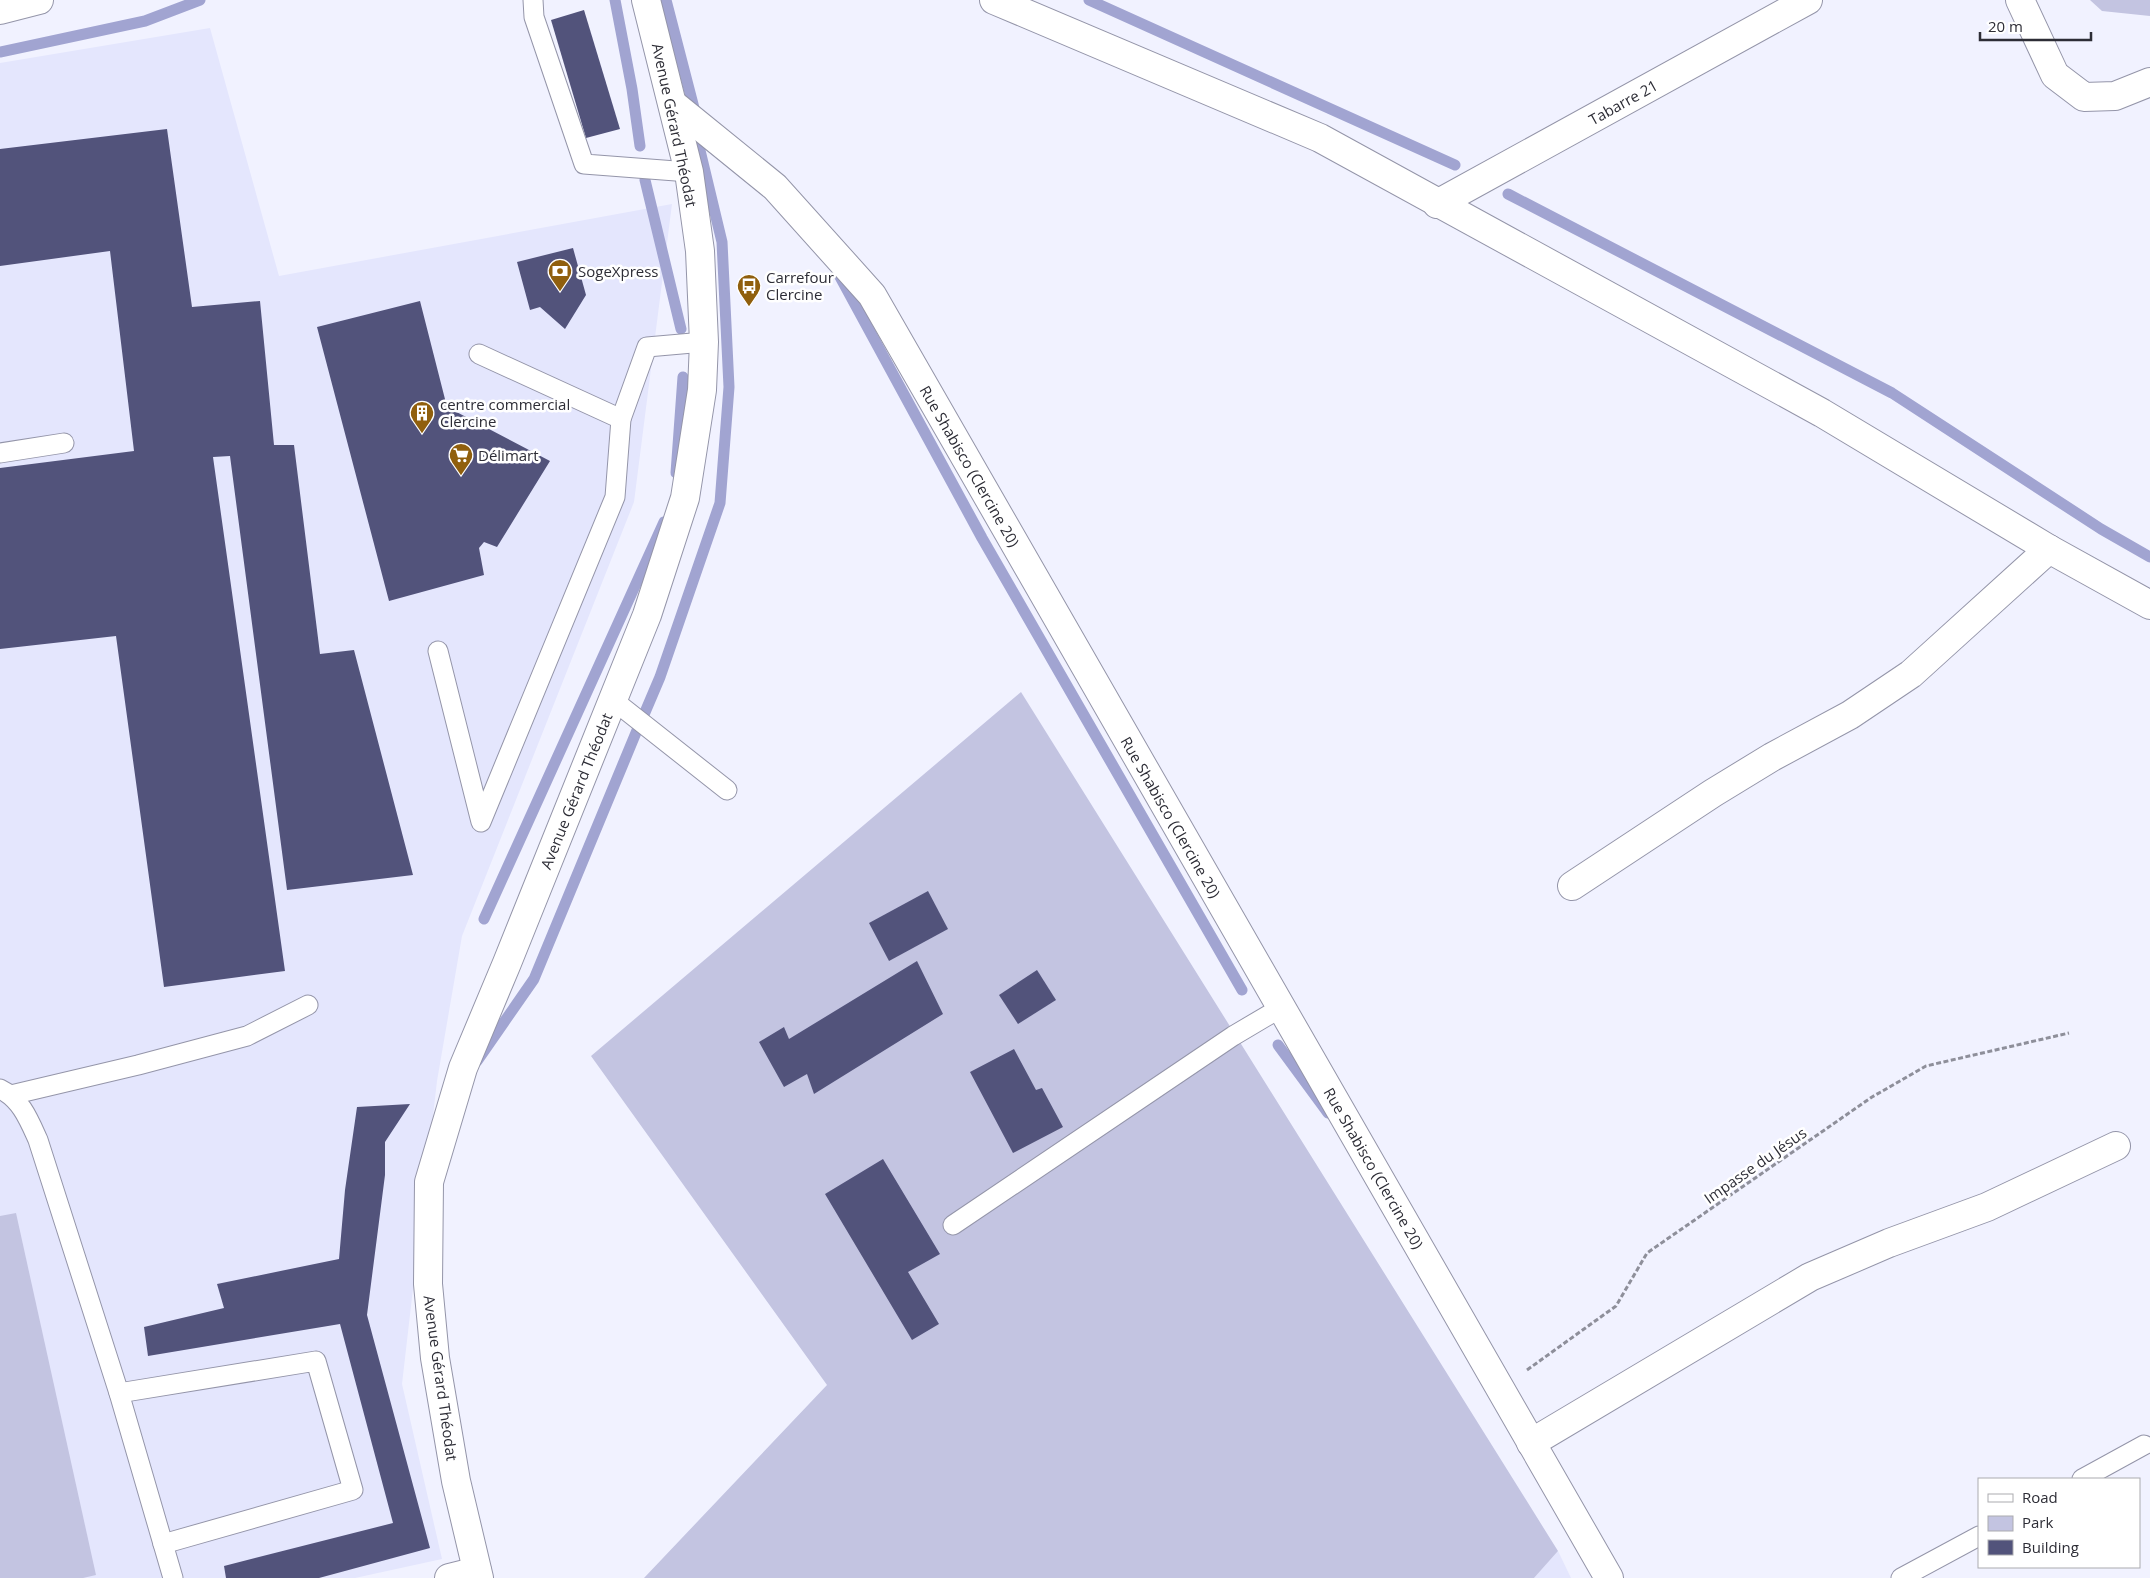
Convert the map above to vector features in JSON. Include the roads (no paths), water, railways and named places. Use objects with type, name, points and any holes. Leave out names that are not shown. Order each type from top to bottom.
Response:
[{"type":"street","points":[[0,10],[39,0]]},
{"type":"street","name":"Avenue Gérard Théodat","points":[[478,1575],[456,1481],[436,1358],[428,1284],[429,1182],[463,1068],[647,616],[686,498],[702,390],[704,342],[700,251],[689,172],[674,105],[646,0]]},
{"type":"street","points":[[994,0],[1320,138],[1822,413],[2048,549],[2150,605]]},
{"type":"street","name":"Tabarre 21","points":[[1438,204],[1808,0]]},
{"type":"street","points":[[2020,0],[2055,75],[2084,97],[2115,96],[2150,82]]},
{"type":"street","name":"Rue Shabisco (Clercine 20)","points":[[674,105],[775,187],[872,295],[1609,1578]]},
{"type":"street","points":[[1572,886],[1713,793],[1772,757],[1850,715],[1911,674],[2048,549]]},
{"type":"street","points":[[1531,1443],[1810,1277],[1889,1243],[1987,1207],[2116,1146]]},
{"type":"street","points":[[449,1578],[478,1575]]},
{"type":"lane","points":[[533,0],[534,17],[584,164],[689,172]]},
{"type":"lane","points":[[438,651],[481,822],[615,497],[620,419],[647,347],[704,342]]},
{"type":"lane","points":[[479,354],[620,419]]},
{"type":"lane","points":[[0,453],[64,443]]},
{"type":"lane","points":[[613,700],[727,790]]},
{"type":"lane","points":[[6,1092],[138,1066],[248,1036],[308,1005]]},
{"type":"lane","points":[[952,1225],[1233,1036],[1282,1007]]},
{"type":"lane","points":[[6,1092],[28,1116],[38,1140],[120,1393],[173,1578]]},
{"type":"lane","points":[[120,1393],[316,1361],[353,1490],[163,1544]]},
{"type":"lane","points":[[2084,1478],[2144,1445]]},
{"type":"lane","points":[[1901,1578],[1978,1537]]},
{"type":"waterway","points":[[0,52],[145,21],[200,0]]},
{"type":"waterway","points":[[615,0],[632,89],[640,146]]},
{"type":"waterway","points":[[666,0],[695,112],[699,115]]},
{"type":"waterway","points":[[1089,0],[1455,165]]},
{"type":"waterway","points":[[643,717],[660,677],[720,503],[729,387],[722,242],[698,142]]},
{"type":"waterway","points":[[645,180],[681,329]]},
{"type":"waterway","points":[[1508,194],[1892,393],[2101,529],[2150,557]]},
{"type":"waterway","points":[[838,273],[982,538],[1242,990]]},
{"type":"waterway","points":[[676,473],[683,377]]},
{"type":"waterway","points":[[484,919],[664,522]]},
{"type":"waterway","points":[[477,1061],[534,979],[640,723]]},
{"type":"waterway","points":[[1278,1045],[1328,1113]]},
{"type":"place","name":"SogeXpress","points":[[560,292]]},
{"type":"place","name":"Carrefour Clercine","points":[[749,307]]},
{"type":"place","name":"centre commercial Clercine","points":[[422,434]]},
{"type":"place","name":"Délimart","points":[[461,476]]}]
